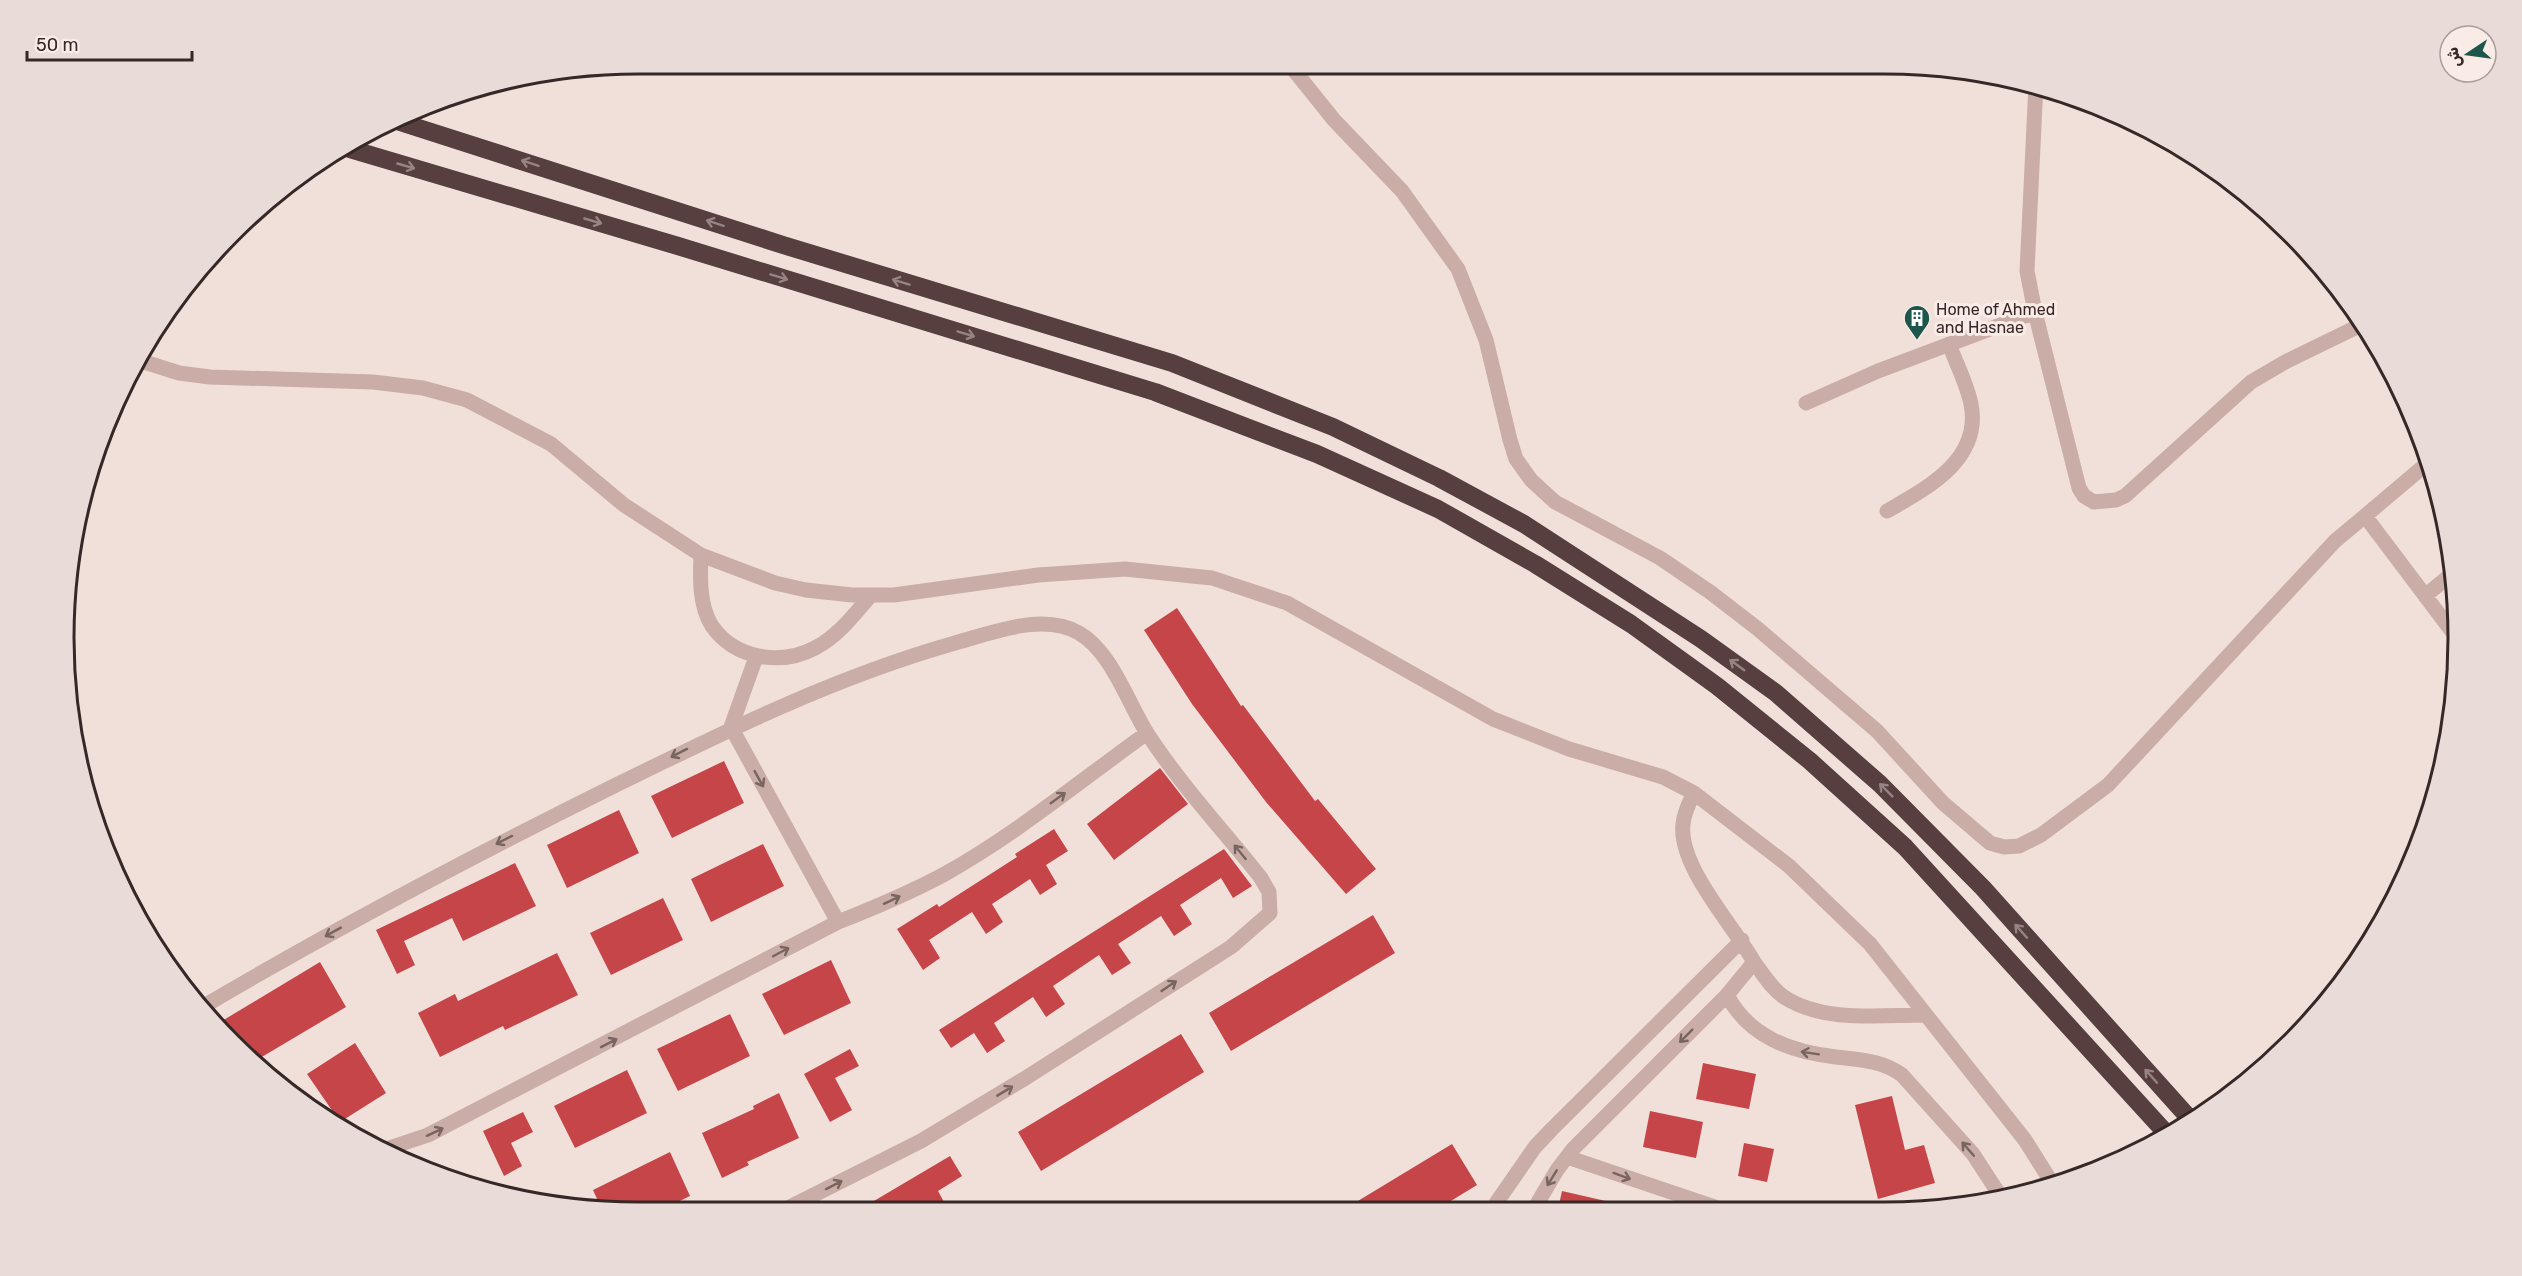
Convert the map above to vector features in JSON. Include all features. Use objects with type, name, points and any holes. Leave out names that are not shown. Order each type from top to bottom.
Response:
[{"type":"highway","points":[[405,124],[783,245],[1172,363],[1333,427],[1439,478],[1524,524],[1672,620],[1776,693],[1881,784],[1983,888],[2186,1115]]},
{"type":"highway","points":[[354,150],[678,246],[1155,392],[1317,454],[1438,509],[1535,564],[1630,624],[1716,686],[1810,760],[1905,847],[2162,1129]]},
{"type":"street","points":[[1297,74],[1334,120],[1402,191],[1458,268],[1486,340],[1516,459],[1531,480],[1555,502],[1660,558],[1750,623],[1876,731],[1943,803],[1990,843],[2004,847],[2019,846],[2041,835],[2108,785],[2336,541],[2422,468]]},
{"type":"street","points":[[2035,95],[2027,271],[2079,488],[2084,496],[2094,502],[2116,500],[2125,496],[2251,382],[2287,361],[2355,328]]},
{"type":"street","points":[[1806,403],[1948,344],[2035,312]]},
{"type":"street","points":[[1887,511],[1927,488],[1946,473],[1959,459],[1971,436],[1971,403],[1948,344]]},
{"type":"street","points":[[146,362],[189,375],[373,382],[423,388],[467,400],[551,444],[624,505],[701,555],[775,583],[806,590],[871,595],[942,591],[1038,576],[1125,568],[1212,578],[1287,603],[1493,718],[1569,749],[1662,777],[1694,793],[1789,866],[1870,944],[2025,1140],[2049,1178]]},
{"type":"street","points":[[2365,516],[2448,626]]},
{"type":"street","points":[[701,555],[700,581],[712,625],[722,636],[756,657],[791,657],[814,648],[834,635],[871,595]]},
{"type":"street","points":[[2425,596],[2445,579]]},
{"type":"street","points":[[208,1003],[417,884],[731,727],[836,682],[909,657],[1022,626],[1063,627],[1079,633],[1095,646],[1117,678],[1147,733],[1261,878],[1269,892],[1270,913],[1231,946],[1024,1079],[921,1141],[800,1202]]},
{"type":"street","points":[[756,657],[731,727],[838,922]]},
{"type":"street","points":[[393,1147],[428,1135],[492,1104],[838,922],[888,902],[943,874],[1004,837],[1147,733]]},
{"type":"street","points":[[1694,793],[1683,824],[1688,858],[1704,887],[1742,940],[1770,985],[1784,997],[1808,1008],[1837,1014],[1925,1015]]},
{"type":"street","points":[[1497,1202],[1535,1148],[1551,1130],[1742,940]]},
{"type":"street","points":[[1538,1202],[1567,1157],[1727,994],[1754,962]]},
{"type":"street","points":[[1727,994],[1741,1017],[1753,1028],[1782,1045],[1798,1051],[1890,1066],[1902,1076],[1973,1154],[1997,1191]]},
{"type":"street","points":[[1567,1157],[1700,1202]]},
{"type":"building","points":[[1177,608],[1241,706],[1243,705],[1315,801],[1318,799],[1376,869],[1346,894],[1266,802],[1192,704],[1144,630]]},
{"type":"building","points":[[724,761],[744,803],[672,838],[651,796]]},
{"type":"building","points":[[1160,768],[1188,804],[1114,860],[1087,824]]},
{"type":"building","points":[[619,810],[639,853],[567,888],[547,845]]},
{"type":"building","points":[[1054,829],[1068,851],[1046,865],[1057,884],[1040,895],[1030,879],[992,904],[1003,922],[986,934],[972,912],[929,940],[940,958],[923,970],[897,929],[937,904],[939,907],[1017,857],[1015,854]]},
{"type":"building","points":[[763,844],[784,886],[711,922],[691,879]]},
{"type":"building","points":[[1224,849],[1252,886],[1233,898],[1221,878],[1180,905],[1192,924],[1174,936],[1161,916],[1118,944],[1131,963],[1112,975],[1099,955],[1053,986],[1065,1004],[1046,1017],[1033,997],[994,1023],[1005,1041],[987,1053],[974,1033],[951,1048],[939,1030]]},
{"type":"building","points":[[515,863],[536,906],[463,941],[452,918],[404,941],[415,965],[397,974],[376,930]]},
{"type":"building","points":[[663,898],[683,940],[611,975],[590,933]]},
{"type":"building","points":[[1373,915],[1395,953],[1231,1051],[1209,1013]]},
{"type":"building","points":[[557,953],[578,995],[505,1030],[503,1026],[440,1057],[418,1013],[455,994],[458,1001]]},
{"type":"building","points":[[831,960],[851,1003],[784,1035],[762,994]]},
{"type":"building","points":[[320,962],[346,1007],[261,1057],[223,1020]]},
{"type":"building","points":[[730,1014],[750,1056],[678,1091],[657,1049]]},
{"type":"building","points":[[1181,1034],[1204,1072],[1041,1171],[1018,1132]]},
{"type":"building","points":[[355,1043],[386,1093],[344,1119],[334,1113],[307,1074]]},
{"type":"building","points":[[850,1049],[859,1066],[835,1078],[852,1110],[830,1122],[804,1074]]},
{"type":"building","points":[[1703,1063],[1756,1074],[1749,1109],[1696,1099]]},
{"type":"building","points":[[627,1070],[647,1113],[575,1148],[554,1106]]},
{"type":"building","points":[[779,1093],[799,1138],[747,1162],[749,1165],[722,1178],[702,1133],[754,1109],[753,1106]]},
{"type":"building","points":[[1892,1096],[1905,1150],[1924,1145],[1935,1183],[1878,1199],[1855,1105]]},
{"type":"building","points":[[1650,1111],[1703,1122],[1696,1158],[1643,1147]]},
{"type":"building","points":[[523,1112],[533,1132],[511,1143],[522,1166],[504,1176],[483,1131]]},
{"type":"building","points":[[1744,1143],[1774,1149],[1767,1182],[1738,1176]]},
{"type":"building","points":[[1452,1144],[1477,1185],[1449,1202],[1356,1202]]},
{"type":"building","points":[[670,1152],[690,1196],[678,1202],[601,1201],[598,1201],[593,1190]]},
{"type":"building","points":[[950,1156],[962,1176],[938,1191],[944,1202],[872,1202]]},
{"type":"building","points":[[1562,1191],[1610,1202],[1560,1202]]},
{"type":"place","name":"Home of Ahmed and Hasnae","points":[[1917,341]]}]
